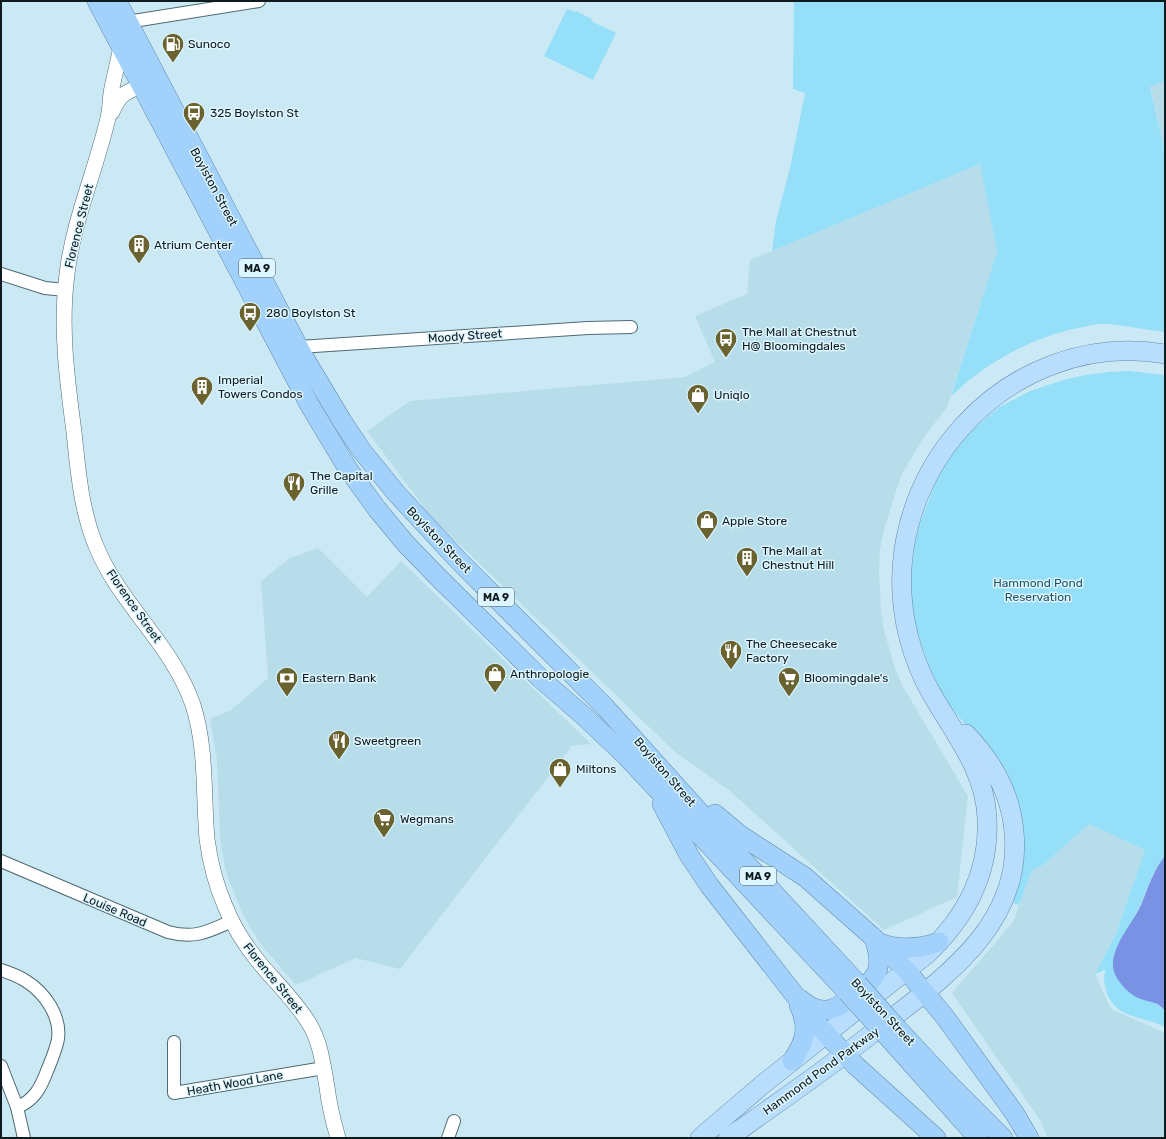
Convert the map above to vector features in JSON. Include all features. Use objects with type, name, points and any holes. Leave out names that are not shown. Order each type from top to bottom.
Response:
[{"type":"highway","name":"Boylston Street","points":[[97,1],[310,404],[337,452],[366,494],[406,544],[541,679],[612,742],[654,773],[717,831],[852,988],[892,1032],[978,1138]]},
{"type":"highway","name":"Boylston Street","points":[[117,1],[299,347],[322,389],[345,426],[396,493],[459,561],[605,706],[654,773]]},
{"type":"highway","points":[[654,773],[729,827],[805,878],[876,940],[926,992],[1015,1114],[1029,1138]]},
{"type":"highway","points":[[654,773],[689,856],[702,875],[826,1034],[866,1076],[936,1138]]},
{"type":"highway","points":[[876,940],[886,945],[908,948],[939,942]]},
{"type":"highway","points":[[794,994],[809,1006],[816,1009],[834,1009],[844,1004],[868,984],[876,974],[878,969],[878,957],[876,940]]},
{"type":"highway","points":[[792,1061],[801,1046],[805,1032],[803,1014],[794,994]]},
{"type":"highway","name":"Boylston Street","points":[[892,1032],[950,1085],[1003,1138]]},
{"type":"main road","name":"Hammond Pond Parkway","points":[[700,1138],[792,1061],[907,971],[939,942],[964,911],[974,891],[986,856],[988,830],[985,798],[974,765],[966,749],[937,704],[920,672],[909,638],[902,603],[904,549],[912,514],[924,483],[942,451],[961,427],[988,402],[1014,383],[1043,369],[1073,358],[1108,351],[1129,350],[1165,354]]},
{"type":"main road","name":"Hammond Pond Parkway","points":[[728,1138],[845,1055],[947,975],[966,956],[986,932],[997,914],[1006,895],[1014,860],[1014,824],[1009,804],[997,775],[978,747],[937,704]]},
{"type":"street","points":[[127,22],[259,1]]},
{"type":"street","name":"Florence Street","points":[[121,47],[108,118],[71,248],[65,290],[64,326],[66,366],[86,518],[98,550],[109,573],[169,656],[179,673],[192,702],[200,732],[203,755],[207,832],[210,856],[217,885],[232,921],[247,947],[292,1000],[309,1023],[317,1040],[331,1113],[338,1138]]},
{"type":"street","name":"Florence Street","points":[[108,118],[120,96],[141,86]]},
{"type":"street","points":[[1,274],[45,288],[65,290]]},
{"type":"street","name":"Moody Street","points":[[299,347],[588,328],[631,327]]},
{"type":"street","name":"Louise Road","points":[[1,861],[168,932],[179,935],[188,936],[199,934],[232,921]]},
{"type":"street","points":[[1,970],[20,978],[39,990],[54,1012],[57,1025],[58,1038],[55,1052],[44,1080],[37,1093],[30,1100],[17,1107]]},
{"type":"street","name":"Heath Wood Lane","points":[[174,1042],[174,1093],[323,1065]]},
{"type":"street","points":[[1,1066],[17,1107],[24,1138]]},
{"type":"street","points":[[448,1138],[454,1121]]},
{"type":"shaded area","points":[[1165,74],[1165,153],[1149,80]]},
{"type":"shaded area","points":[[980,164],[997,252],[947,407],[922,440],[902,474],[884,530],[880,550],[879,570],[881,610],[884,630],[895,668],[902,685],[968,796],[957,897],[884,930],[730,791],[675,752],[432,518],[367,431],[410,401],[685,377],[715,362],[695,316],[747,294],[750,260]]},
{"type":"shaded area","points":[[318,548],[367,597],[401,561],[591,744],[572,746],[400,969],[356,958],[296,985],[258,940],[243,915],[229,881],[225,868],[220,838],[217,761],[210,719],[231,710],[268,678],[261,581],[290,558]]},
{"type":"shaded area","points":[[1089,824],[1145,850],[1116,934],[1095,974],[1111,1009],[1165,1033],[1165,1138],[1048,1138],[1040,1120],[952,993],[1013,922],[1032,870],[1043,865]]},
{"type":"green space","points":[[794,1],[1165,1],[1165,81],[1150,87],[1165,153],[1165,332],[1120,325],[1098,324],[1060,332],[1010,353],[979,373],[951,396],[997,252],[980,164],[772,251],[776,221],[790,168],[805,93],[793,89]]},
{"type":"green space","points":[[567,9],[576,11],[592,19],[591,21],[616,33],[593,80],[544,56]]},
{"type":"green space","name":"Hammond Pond Reservation","points":[[1129,371],[1165,375],[1165,856],[1153,874],[1140,906],[1117,947],[1142,999],[1153,1001],[1165,1011],[1165,1027],[1130,1015],[1116,1007],[1110,1000],[1105,987],[1104,977],[1106,969],[1095,974],[1116,934],[1145,850],[1089,824],[1043,865],[1032,870],[1019,905],[1011,902],[1023,860],[1022,824],[988,752],[949,705],[934,679],[914,622],[910,584],[915,541],[920,523],[936,481],[961,440],[999,407],[1030,391],[1063,380],[1086,375]]},
{"type":"water","points":[[1165,856],[1165,1011],[1157,1004],[1138,998],[1128,992],[1117,978],[1114,972],[1113,963],[1114,955],[1120,940],[1141,905],[1154,874]]},
{"type":"place","name":"Sunoco","points":[[173,64]]},
{"type":"place","name":"325 Boylston St","points":[[194,132]]},
{"type":"place","name":"Atrium Center","points":[[139,264]]},
{"type":"place","name":"280 Boylston St","points":[[250,332]]},
{"type":"place","name":"The Mall at Chestnut H@ Bloomingdales","points":[[726,358]]},
{"type":"place","name":"Imperial Towers Condos","points":[[202,406]]},
{"type":"place","name":"Uniqlo","points":[[698,414]]},
{"type":"place","name":"The Capital Grille","points":[[294,502]]},
{"type":"place","name":"Apple Store","points":[[707,540]]},
{"type":"place","name":"The Mall at Chestnut Hill","points":[[747,578]]},
{"type":"place","name":"The Cheesecake Factory","points":[[731,670]]},
{"type":"place","name":"Anthropologie","points":[[495,694]]},
{"type":"place","name":"Eastern Bank","points":[[287,698]]},
{"type":"place","name":"Bloomingdale's","points":[[789,698]]},
{"type":"place","name":"Sweetgreen","points":[[339,760]]},
{"type":"place","name":"Miltons","points":[[560,788]]},
{"type":"place","name":"Wegmans","points":[[384,838]]}]
